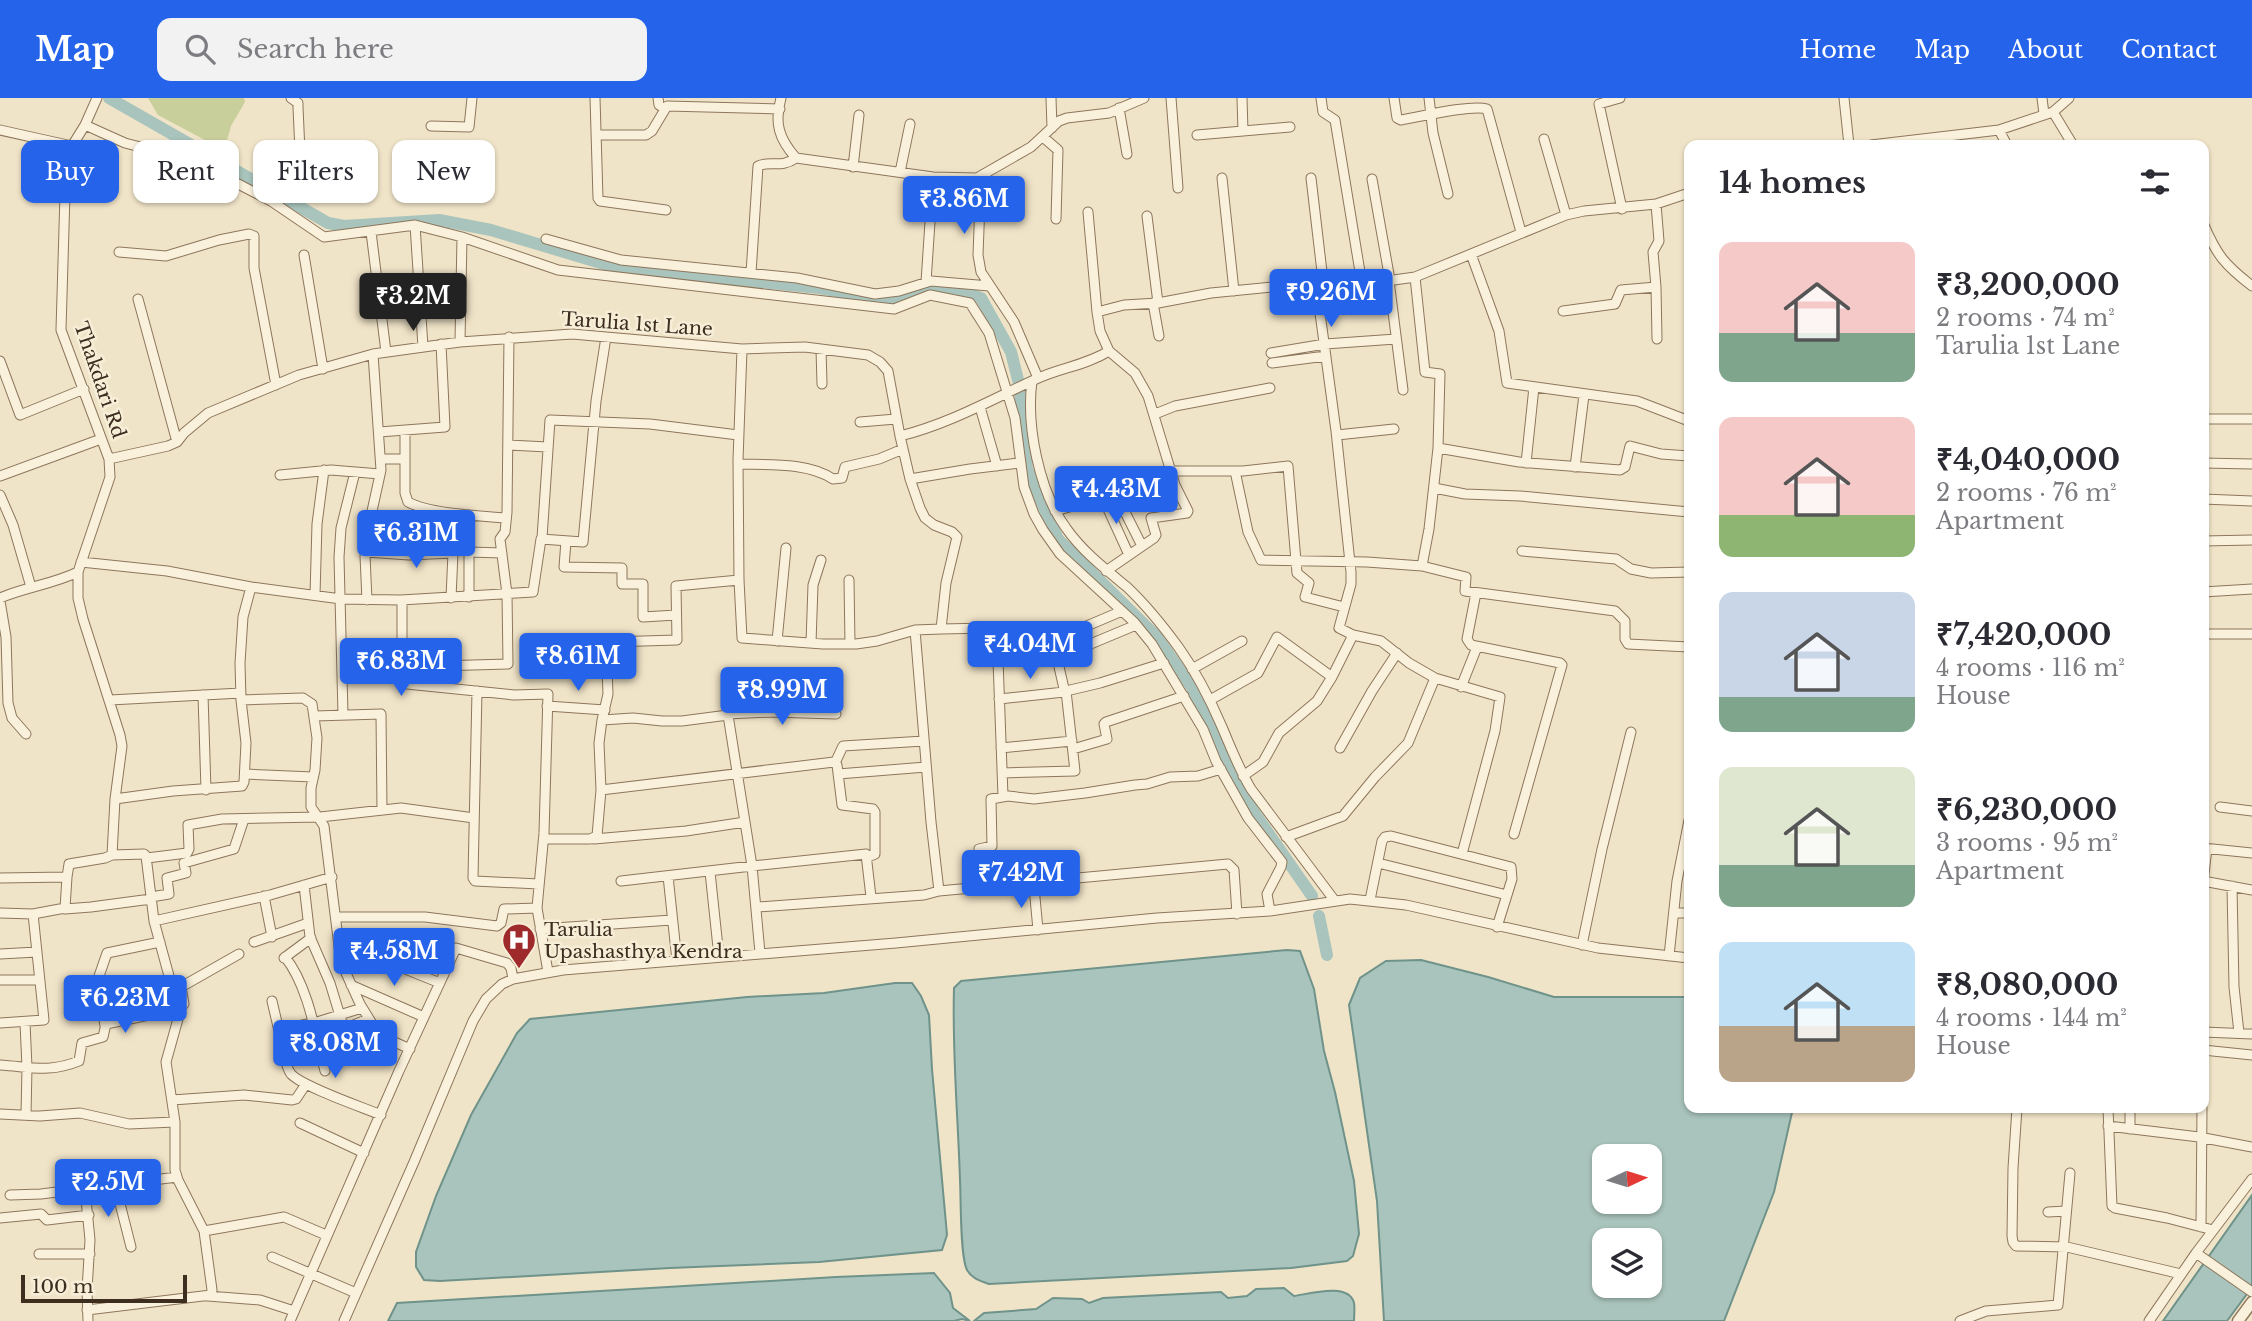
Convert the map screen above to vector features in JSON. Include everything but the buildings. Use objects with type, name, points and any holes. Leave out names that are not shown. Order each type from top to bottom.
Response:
[{"type":"street","points":[[431,126],[469,127],[472,98]]},
{"type":"street","points":[[595,98],[598,198],[602,203],[666,209]]},
{"type":"street","points":[[658,98],[659,105],[664,108]]},
{"type":"street","points":[[781,98],[777,128],[787,148],[796,158],[933,177],[977,178],[1031,147],[1067,118],[1109,113],[1144,98]]},
{"type":"street","points":[[1051,98],[1052,128]]},
{"type":"street","points":[[1171,98],[1178,188]]},
{"type":"street","points":[[1241,98],[1243,131]]},
{"type":"street","points":[[1321,98],[1323,112],[1335,120],[1362,284]]},
{"type":"street","points":[[1394,98],[1399,119],[1470,108],[1487,109],[1521,232]]},
{"type":"street","points":[[1429,98],[1430,115],[1448,194]]},
{"type":"street","points":[[1620,98],[1599,104],[1622,209]]},
{"type":"street","points":[[1844,98],[1848,140]]},
{"type":"street","points":[[2042,98],[2048,113],[2069,140]]},
{"type":"street","points":[[1951,140],[1999,130],[2048,113],[2069,98]]},
{"type":"street","points":[[296,100],[299,140]]},
{"type":"street","name":"Thakdari Rd","points":[[76,140],[95,102]]},
{"type":"street","points":[[596,135],[646,135],[652,131],[667,106],[716,103],[780,109]]},
{"type":"street","points":[[1119,108],[1127,153]]},
{"type":"street","points":[[853,167],[859,115]]},
{"type":"street","points":[[900,172],[910,124]]},
{"type":"street","points":[[85,125],[137,147],[194,161],[271,201],[324,237],[415,225],[462,237],[558,270],[894,309],[930,295],[970,303],[989,333],[1010,393],[1027,496],[1043,530],[1060,554],[1136,625],[1184,696],[1248,818],[1282,862],[1267,894],[1270,911]]},
{"type":"street","points":[[1196,135],[1290,127]]},
{"type":"street","points":[[0,130],[45,140]]},
{"type":"street","points":[[1999,130],[2004,140]]},
{"type":"street","points":[[1043,137],[1058,150],[1056,219]]},
{"type":"street","points":[[1544,139],[1566,215]]},
{"type":"street","points":[[751,273],[758,166],[763,163],[786,164],[796,158]]},
{"type":"street","points":[[981,176],[978,255],[981,272],[1014,322],[1033,380],[1030,406],[1037,456],[1055,511],[1066,529],[1106,571],[1144,604],[1180,650],[1210,700],[1243,776],[1335,901]]},
{"type":"street","points":[[926,282],[933,177]]},
{"type":"street","points":[[1222,178],[1234,291]]},
{"type":"street","points":[[1311,178],[1326,356],[1350,562],[1351,584],[1339,628],[1353,635],[1381,641],[1409,663],[1435,678],[1498,696],[1501,701],[1462,854]]},
{"type":"street","points":[[1373,179],[1390,281],[1403,390]]},
{"type":"street","points":[[1097,312],[1124,305],[1234,291],[1273,287],[1321,290],[1415,277],[1566,215],[1656,204],[1684,195]]},
{"type":"street","name":"Thakdari Rd","points":[[65,203],[61,330],[109,459],[110,477],[79,567]]},
{"type":"street","points":[[1656,204],[1659,241],[1653,252],[1657,339]]},
{"type":"street","points":[[1088,212],[1100,331],[1109,351],[1140,379],[1155,414],[1172,474],[1188,512],[1151,517],[1156,536],[1106,571]]},
{"type":"street","points":[[1147,216],[1158,336]]},
{"type":"street","points":[[415,225],[423,347]]},
{"type":"street","points":[[371,232],[386,352]]},
{"type":"street","points":[[119,252],[166,256],[219,240],[249,234],[254,236],[254,268],[276,384]]},
{"type":"street","points":[[2209,236],[2226,265],[2252,286]]},
{"type":"street","points":[[460,342],[462,237]]},
{"type":"street","points":[[546,239],[621,260],[822,281],[875,293],[899,291],[926,282],[989,286]]},
{"type":"street","points":[[1471,254],[1499,331],[1507,383],[1647,404],[1684,419]]},
{"type":"street","points":[[304,255],[323,369]]},
{"type":"street","points":[[1415,277],[1425,372],[1440,374],[1438,448],[1422,566]]},
{"type":"street","points":[[1563,311],[1615,304],[1621,290],[1656,287]]},
{"type":"street","points":[[138,299],[177,442]]},
{"type":"street","name":"Tarulia 1st Lane","points":[[109,459],[177,442],[208,413],[276,384],[373,354],[441,344],[572,334],[742,349],[805,347],[868,355],[888,371],[910,479],[925,518],[957,537],[944,593],[941,629]]},
{"type":"street","points":[[402,667],[508,664],[507,594],[500,539],[505,532],[506,518],[509,337]]},
{"type":"street","points":[[542,538],[579,543],[583,541],[599,375],[606,338]]},
{"type":"street","points":[[1326,356],[1271,358],[1325,344],[1396,339]]},
{"type":"street","points":[[379,432],[445,427],[441,344]]},
{"type":"street","points":[[742,349],[738,435],[738,580],[742,638],[850,644],[915,630],[994,629],[998,639],[1003,796]]},
{"type":"street","points":[[821,349],[822,384]]},
{"type":"street","points":[[900,436],[937,425],[1033,380],[1092,361],[1109,351]]},
{"type":"street","points":[[367,600],[367,534],[381,459],[373,354]]},
{"type":"street","points":[[0,361],[20,415],[84,389]]},
{"type":"street","points":[[1526,463],[1534,387]]},
{"type":"street","points":[[1155,414],[1175,406],[1270,388]]},
{"type":"street","points":[[1575,467],[1584,395]]},
{"type":"street","points":[[980,407],[997,466]]},
{"type":"street","points":[[860,422],[896,419]]},
{"type":"street","points":[[2209,419],[2252,419]]},
{"type":"street","points":[[26,734],[12,718],[8,702],[6,637],[0,600],[20,590],[57,581],[79,567],[167,571],[251,587],[341,599],[452,598],[535,591],[542,538],[550,420],[650,424],[738,435]]},
{"type":"street","points":[[1337,435],[1394,429]]},
{"type":"street","points":[[405,430],[405,493],[408,502],[468,515],[506,518]]},
{"type":"street","points":[[0,477],[101,439]]},
{"type":"street","points":[[508,445],[548,447]]},
{"type":"street","points":[[1438,448],[1526,463],[1624,470],[1630,446],[1661,454],[1684,456]]},
{"type":"street","points":[[738,464],[782,466],[823,472],[833,479],[842,478],[845,467],[879,459],[903,449]]},
{"type":"street","points":[[381,459],[404,459]]},
{"type":"street","points":[[910,479],[1020,463]]},
{"type":"street","points":[[2209,463],[2252,464]]},
{"type":"street","points":[[1055,511],[1116,494],[1172,474],[1289,466],[1297,573],[1309,583],[1305,597],[1344,607]]},
{"type":"street","points":[[280,475],[324,471],[380,474]]},
{"type":"street","points":[[315,595],[317,528],[324,471]]},
{"type":"street","points":[[1235,471],[1248,533],[1261,561],[1422,566],[1465,576],[1467,579],[1464,591],[1612,610],[1625,621],[1626,643],[1684,648]]},
{"type":"street","points":[[343,715],[338,573],[340,542],[355,472]]},
{"type":"street","points":[[1434,488],[1465,494],[1520,496],[1684,512]]},
{"type":"street","points":[[1116,494],[1142,546]]},
{"type":"street","points":[[0,495],[13,525],[31,587]]},
{"type":"street","points":[[1102,498],[1129,555]]},
{"type":"street","points":[[2209,499],[2252,501]]},
{"type":"street","points":[[468,515],[469,597]]},
{"type":"street","points":[[2209,541],[2252,540]]},
{"type":"street","points":[[566,541],[564,567],[622,568],[622,584],[643,584],[643,617],[676,615]]},
{"type":"street","points":[[777,641],[786,548]]},
{"type":"street","points":[[1522,551],[1616,559],[1631,569],[1651,573],[1684,572]]},
{"type":"street","points":[[366,552],[409,555],[453,553],[452,598]]},
{"type":"street","points":[[469,552],[502,554]]},
{"type":"street","points":[[811,643],[813,585],[821,560]]},
{"type":"street","points":[[79,567],[78,598],[122,746],[115,799],[112,855]]},
{"type":"street","points":[[594,839],[597,836],[601,790],[598,758],[601,720],[608,685],[606,643],[677,640],[676,586],[738,580]]},
{"type":"street","points":[[849,580],[850,644]]},
{"type":"street","points":[[115,799],[242,786],[246,743],[241,697],[241,632],[251,587]]},
{"type":"street","points":[[2209,592],[2252,589]]},
{"type":"street","points":[[1476,593],[1467,639],[1471,645],[1562,665],[1514,834]]},
{"type":"street","points":[[401,600],[402,676],[407,684],[514,695],[548,695],[544,839],[537,908],[548,972]]},
{"type":"street","points":[[1049,642],[1122,611]]},
{"type":"street","points":[[1002,773],[1073,772],[1076,768],[1073,745],[1057,658],[1136,625]]},
{"type":"street","points":[[915,630],[923,741],[939,891]]},
{"type":"street","points":[[2209,634],[2252,634]]},
{"type":"street","points":[[1243,776],[1266,759],[1279,733],[1317,701],[1353,635]]},
{"type":"street","points":[[1210,700],[1258,673],[1276,637],[1332,677]]},
{"type":"street","points":[[1192,669],[1242,641]]},
{"type":"street","points":[[545,644],[605,648]]},
{"type":"street","points":[[1461,687],[1477,647]]},
{"type":"street","points":[[1340,748],[1397,653]]},
{"type":"street","points":[[999,699],[1064,692],[1164,663]]},
{"type":"street","points":[[1286,837],[1343,816],[1408,743],[1435,678]]},
{"type":"street","points":[[477,691],[474,880],[539,884]]},
{"type":"street","points":[[110,700],[203,695],[303,698],[310,701],[315,716],[317,738],[311,807],[324,825],[340,956],[368,1019],[384,1039],[410,1049]]},
{"type":"street","points":[[203,695],[206,790]]},
{"type":"street","points":[[1001,748],[1073,745],[1107,739],[1104,724],[1107,722],[1184,696]]},
{"type":"street","points":[[547,706],[605,710]]},
{"type":"street","points":[[601,720],[633,718],[682,721],[726,714],[772,712],[836,714]]},
{"type":"street","points":[[315,716],[379,713],[382,716],[383,810]]},
{"type":"street","points":[[726,714],[730,717],[752,866],[760,953]]},
{"type":"street","points":[[1582,944],[1631,732]]},
{"type":"street","points":[[868,857],[875,853],[874,810],[842,805],[835,763],[843,746],[923,741]]},
{"type":"street","points":[[601,790],[835,763]]},
{"type":"street","points":[[838,774],[926,767]]},
{"type":"street","points":[[983,887],[979,849],[992,846],[990,800],[1003,796],[1034,799],[1061,797],[1147,785],[1170,777],[1194,776],[1221,769]]},
{"type":"street","points":[[245,774],[313,777]]},
{"type":"street","points":[[2220,807],[2252,811]]},
{"type":"street","points":[[147,858],[189,852],[187,826],[222,819],[320,817],[401,808],[474,818]]},
{"type":"street","points":[[0,913],[33,914],[169,894],[167,878],[186,873],[184,863],[234,849],[243,819]]},
{"type":"street","points":[[544,839],[594,839],[686,831],[745,822]]},
{"type":"street","points":[[1370,900],[1382,841],[1388,836],[1510,867],[1512,879],[1497,926]]},
{"type":"street","points":[[1669,956],[1677,881],[1684,845]]},
{"type":"street","points":[[2209,848],[2252,853]]},
{"type":"street","points":[[65,909],[69,864],[112,855],[144,854],[147,858],[154,921],[178,1009],[178,1019],[166,1062],[175,1122],[177,1177],[204,1231],[212,1290],[212,1294],[208,1296]]},
{"type":"street","points":[[621,881],[864,854],[868,857]]},
{"type":"street","points":[[868,857],[871,897]]},
{"type":"street","points":[[1378,863],[1507,895]]},
{"type":"street","points":[[757,907],[924,895],[939,891],[1228,864],[1234,870],[1237,914]]},
{"type":"street","points":[[709,872],[719,957]]},
{"type":"street","points":[[668,876],[677,961]]},
{"type":"street","points":[[0,878],[67,877]]},
{"type":"street","points":[[154,921],[264,896],[332,877]]},
{"type":"street","points":[[2209,883],[2252,890]]},
{"type":"street","points":[[304,885],[311,938],[330,983],[344,1029]]},
{"type":"street","points":[[1034,887],[1038,930]]},
{"type":"street","points":[[2232,887],[2234,986],[2239,1033]]},
{"type":"street","points":[[264,896],[272,937]]},
{"type":"street","points":[[344,1321],[473,1021],[486,999],[502,984],[513,979],[548,972],[1157,918],[1237,914],[1335,901],[1370,900],[1406,905],[1582,944],[1684,958]]},
{"type":"street","points":[[337,917],[425,917],[496,926],[501,923],[504,909],[537,908]]},
{"type":"street","points":[[1674,913],[1684,913]]},
{"type":"street","points":[[0,1023],[44,1020],[33,914]]},
{"type":"street","points":[[540,929],[672,920]]},
{"type":"street","points":[[254,942],[308,923]]},
{"type":"street","points":[[311,938],[284,957],[295,970],[308,1004],[325,1071]]},
{"type":"street","points":[[0,1065],[36,1069],[60,1068],[79,1061],[82,1043],[102,1038],[105,1026],[98,979],[107,953],[160,942]]},
{"type":"street","points":[[87,1310],[208,1296],[257,1300],[292,1316],[456,948],[507,963],[513,979]]},
{"type":"street","points":[[0,954],[37,952]]},
{"type":"street","points":[[105,1026],[108,1023],[178,1009],[184,1004],[181,986],[239,954]]},
{"type":"street","points":[[378,958],[440,983]]},
{"type":"street","points":[[0,980],[40,980]]},
{"type":"street","points":[[351,985],[424,1017]]},
{"type":"street","points":[[272,1001],[282,1044]]},
{"type":"street","points":[[279,1030],[362,1008]]},
{"type":"street","points":[[368,1019],[344,1029],[341,1035],[283,1048],[290,1073],[306,1083],[381,1115]]},
{"type":"street","points":[[25,1023],[26,1115]]},
{"type":"street","points":[[2209,1032],[2252,1034]]},
{"type":"street","points":[[2209,1051],[2252,1055]]},
{"type":"street","points":[[172,1100],[247,1095],[292,1100],[296,1099],[306,1083]]},
{"type":"street","points":[[0,1114],[80,1113],[129,1124],[175,1122]]},
{"type":"street","points":[[2017,1113],[2013,1168],[2013,1242],[2016,1246],[2063,1247],[2181,1274]]},
{"type":"street","points":[[2108,1113],[2111,1203],[2114,1208],[2213,1230]]},
{"type":"street","points":[[2130,1113],[2130,1129]]},
{"type":"street","points":[[2201,1227],[2202,1113]]},
{"type":"street","points":[[300,1123],[364,1153]]},
{"type":"street","points":[[2108,1126],[2201,1137],[2252,1147]]},
{"type":"street","points":[[1960,1321],[1986,1311],[2058,1305],[2070,1173]]},
{"type":"street","points":[[10,1195],[34,1195],[177,1177]]},
{"type":"street","points":[[2149,1321],[2252,1179]]},
{"type":"street","points":[[115,1184],[131,1247]]},
{"type":"street","points":[[85,1189],[89,1215],[89,1321]]},
{"type":"street","points":[[2048,1212],[2066,1211]]},
{"type":"street","points":[[0,1218],[41,1214],[47,1220],[89,1215]]},
{"type":"street","points":[[204,1231],[284,1217],[326,1236]]},
{"type":"street","points":[[2196,1253],[2248,1289]]},
{"type":"street","points":[[39,1254],[90,1254]]},
{"type":"street","points":[[272,1257],[356,1293]]},
{"type":"street","points":[[2238,1321],[2252,1302]]},
{"type":"green space","points":[[148,98],[244,98],[245,102],[231,126],[227,140],[205,140],[158,115]]},
{"type":"water","points":[[1287,950],[1300,951],[1314,989],[1324,1051],[1354,1181],[1359,1234],[1353,1256],[1347,1261],[1291,1268],[989,1284],[971,1276],[965,1263],[962,1240],[954,1060],[954,988],[961,981]]},
{"type":"water","points":[[1421,960],[1554,997],[1684,997],[1684,1113],[1792,1113],[1774,1192],[1724,1321],[1384,1321],[1377,1201],[1349,1005],[1360,978],[1386,961]]},
{"type":"water","points":[[912,983],[929,1015],[947,1235],[942,1250],[819,1262],[440,1281],[424,1280],[416,1267],[416,1252],[436,1196],[471,1115],[517,1033],[530,1019],[747,997],[824,993]]},
{"type":"water","points":[[2252,1195],[2252,1287],[2227,1321],[2163,1321]]},
{"type":"water","points":[[934,1273],[950,1293],[953,1308],[970,1321],[388,1321],[397,1303]]},
{"type":"water","points":[[1284,1288],[1294,1296],[1328,1291],[1345,1293],[1354,1303],[1354,1321],[974,1321],[984,1313],[1036,1309],[1053,1298],[1082,1299],[1089,1303],[1103,1298],[1221,1292],[1228,1298],[1247,1296],[1256,1289]]},
{"type":"waterway","points":[[109,98],[328,223],[344,226],[439,220],[491,230],[614,267],[819,288],[870,297],[898,299],[925,290],[955,288],[981,298],[1011,352],[1020,388],[1027,469],[1058,539],[1156,636],[1191,686],[1209,720],[1228,767],[1253,811],[1312,896]]},
{"type":"waterway","points":[[1319,916],[1327,955]]},
{"type":"place","name":"Tarulia Upashasthya Kendra","points":[[519,970]]}]
